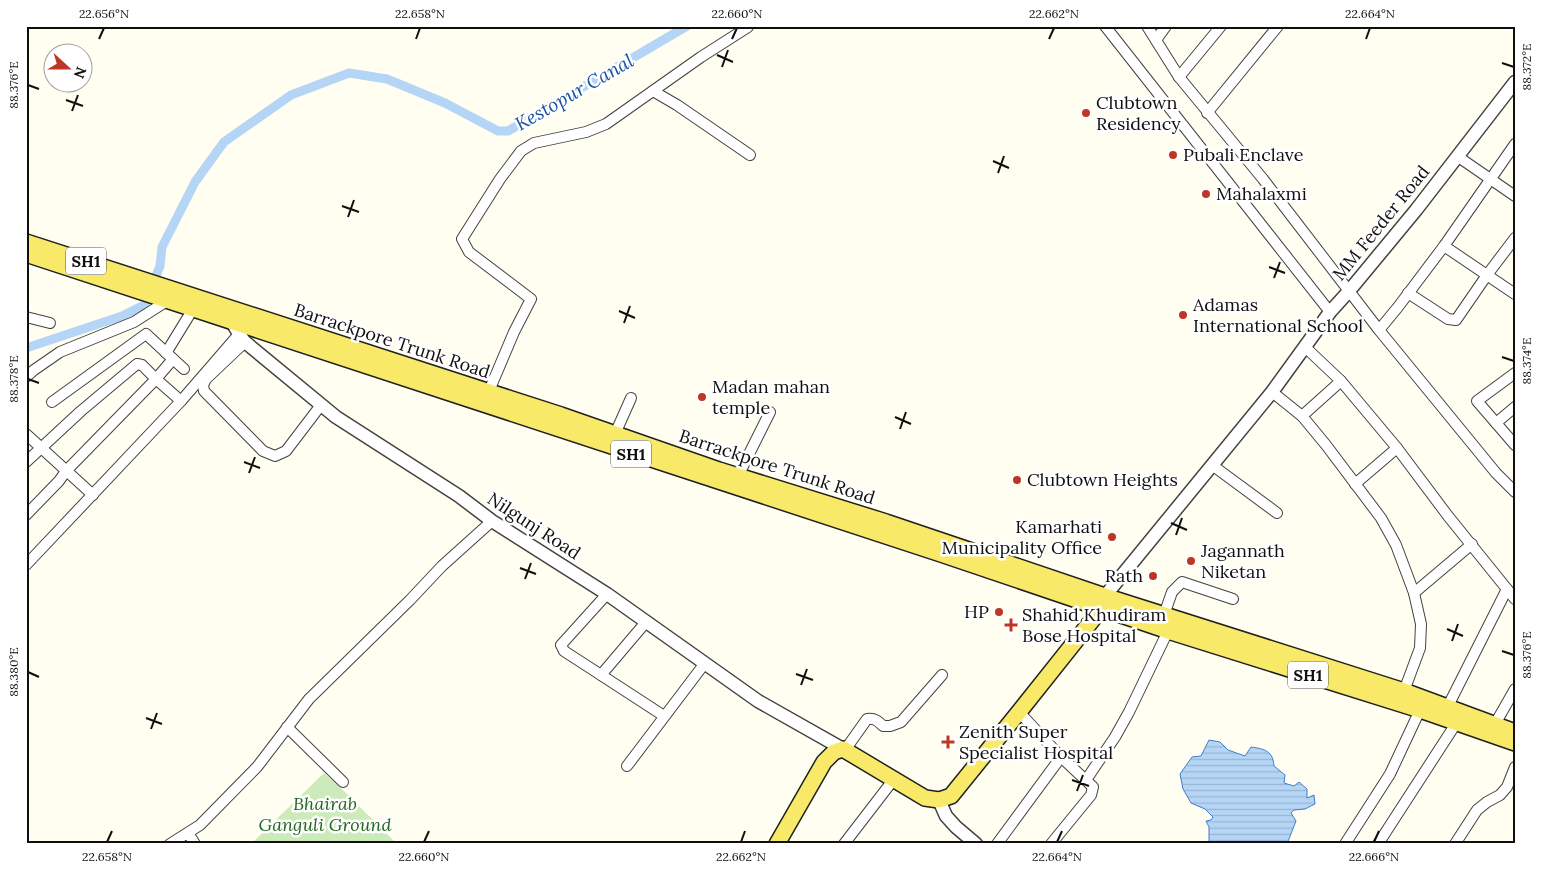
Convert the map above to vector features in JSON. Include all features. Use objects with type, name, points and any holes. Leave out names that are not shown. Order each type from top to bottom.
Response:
[{"type":"main road","name":"Barrackpore Trunk Road","points":[[26,242],[237,326],[488,392],[738,476],[902,527],[1103,602],[1168,631],[1420,710],[1515,743]]},
{"type":"main road","name":"Barrackpore Trunk Road","points":[[26,254],[140,286]]},
{"type":"main road","name":"Barrackpore Trunk Road","points":[[165,296],[237,326],[871,533],[1103,602],[1164,614],[1404,691],[1515,732]]},
{"type":"main road","points":[[777,844],[824,762],[834,752],[844,750],[925,798],[939,800],[951,796],[1019,712],[1103,602]]},
{"type":"street","points":[[1104,26],[1330,312]]},
{"type":"street","points":[[1148,26],[1179,77],[1207,113],[1263,179],[1379,330],[1496,473],[1515,492]]},
{"type":"street","points":[[1156,40],[1166,26]]},
{"type":"street","points":[[1179,77],[1221,26]]},
{"type":"street","points":[[1207,113],[1278,26]]},
{"type":"street","points":[[488,392],[514,332],[531,299],[469,252],[462,240],[500,179],[522,151],[534,143],[586,132],[606,124],[701,57],[748,27]]},
{"type":"street","name":"MM Feeder Road","points":[[1103,602],[1272,392],[1330,312],[1416,210],[1515,82]]},
{"type":"street","points":[[653,91],[750,154]]},
{"type":"street","points":[[1379,330],[1444,246],[1515,144]]},
{"type":"street","points":[[1457,156],[1515,196]]},
{"type":"street","points":[[1408,294],[1448,319],[1456,320],[1515,238]]},
{"type":"street","points":[[1444,246],[1515,294]]},
{"type":"street","points":[[26,377],[60,352],[134,322],[165,296]]},
{"type":"street","points":[[26,515],[156,379],[170,356],[193,309]]},
{"type":"street","points":[[26,317],[50,323]]},
{"type":"street","points":[[134,322],[184,369]]},
{"type":"street","points":[[26,565],[181,401],[237,326]]},
{"type":"street","points":[[237,326],[206,379],[204,391],[263,451],[275,456],[286,451],[321,405]]},
{"type":"street","name":"Nilgunj Road","points":[[237,326],[336,417],[459,496],[492,521],[607,594],[758,700],[844,750]]},
{"type":"street","points":[[52,402],[146,334]]},
{"type":"street","points":[[1305,347],[1341,381],[1397,448],[1448,516],[1515,598]]},
{"type":"street","points":[[26,462],[81,410],[138,364],[181,401]]},
{"type":"street","points":[[1515,374],[1477,402],[1515,445]]},
{"type":"street","points":[[1302,416],[1341,381]]},
{"type":"street","points":[[1272,392],[1302,416],[1381,518],[1396,545],[1414,593],[1421,624],[1420,648],[1404,691]]},
{"type":"street","points":[[615,434],[631,398]]},
{"type":"street","points":[[1496,423],[1515,407]]},
{"type":"street","points":[[738,476],[770,412]]},
{"type":"street","points":[[26,434],[93,495]]},
{"type":"street","points":[[1355,484],[1397,448]]},
{"type":"street","points":[[1212,465],[1277,513]]},
{"type":"street","points":[[170,844],[200,825],[257,766],[309,698],[410,600],[442,566],[492,521]]},
{"type":"street","points":[[1414,593],[1472,544]]},
{"type":"street","points":[[1164,614],[1172,592],[1182,582],[1233,599]]},
{"type":"street","points":[[1447,708],[1507,589]]},
{"type":"street","points":[[607,594],[561,645],[564,651],[664,716]]},
{"type":"street","points":[[601,675],[646,622]]},
{"type":"street","points":[[1086,780],[1115,737],[1129,712],[1168,631]]},
{"type":"street","points":[[627,766],[705,663]]},
{"type":"street","points":[[844,750],[867,719],[876,719],[883,726],[890,726],[900,722],[942,675]]},
{"type":"street","points":[[1495,724],[1515,689]]},
{"type":"street","points":[[1345,844],[1390,774],[1420,710]]},
{"type":"street","points":[[1019,712],[1061,757],[1092,786],[1093,791],[1091,795],[1051,844]]},
{"type":"street","points":[[1378,844],[1456,722]]},
{"type":"street","points":[[287,726],[344,782]]},
{"type":"street","points":[[997,844],[1061,757]]},
{"type":"street","points":[[1455,844],[1477,810],[1500,795],[1507,787],[1515,767]]},
{"type":"street","points":[[844,844],[894,780]]},
{"type":"street","points":[[939,800],[946,816],[976,844]]},
{"type":"street","points":[[188,833],[195,844]]},
{"type":"green space","name":"Bhairab Ganguli Ground","points":[[324,773],[397,844],[251,844]]},
{"type":"water","points":[[1209,740],[1220,742],[1228,750],[1245,756],[1251,747],[1264,750],[1272,757],[1274,766],[1285,775],[1284,783],[1294,786],[1299,782],[1307,789],[1307,798],[1314,795],[1315,804],[1305,809],[1294,810],[1291,813],[1296,821],[1287,844],[1212,844],[1209,842],[1209,827],[1206,821],[1211,820],[1213,817],[1205,809],[1191,803],[1183,789],[1180,774],[1192,757],[1201,756]]},
{"type":"waterway","name":"Kestopur Canal","points":[[26,348],[122,316],[144,305],[160,266],[162,247],[195,182],[224,142],[291,95],[349,73],[387,79],[445,103],[498,131],[508,131],[687,26]]},
{"type":"place","name":"Clubtown Residency","points":[[1086,113]]},
{"type":"place","name":"Pubali Enclave","points":[[1173,155]]},
{"type":"place","name":"Mahalaxmi","points":[[1206,194]]},
{"type":"place","name":"Adamas International School","points":[[1183,315]]},
{"type":"place","name":"Madan mahan temple","points":[[702,397]]},
{"type":"place","name":"Clubtown Heights","points":[[1017,480]]},
{"type":"place","name":"Kamarhati Municipality Office","points":[[1112,537]]},
{"type":"place","name":"Jagannath Niketan","points":[[1191,561]]},
{"type":"place","name":"Rath","points":[[1153,576]]},
{"type":"place","name":"HP","points":[[999,612]]},
{"type":"place","name":"Shahid Khudiram Bose Hospital","points":[[1011,625]]},
{"type":"place","name":"Zenith Super Specialist Hospital","points":[[948,742]]}]
